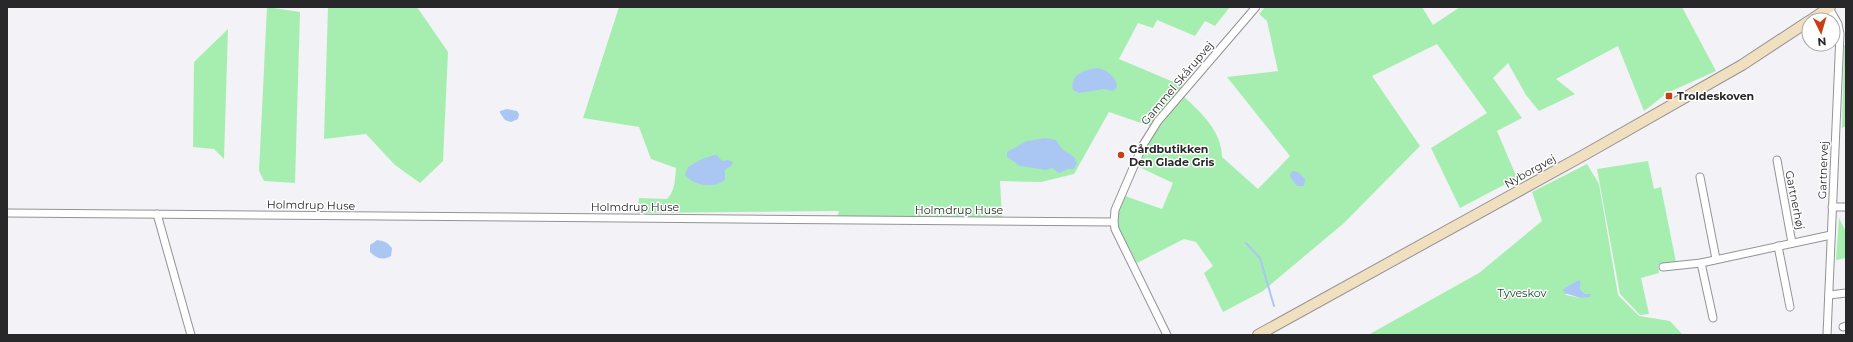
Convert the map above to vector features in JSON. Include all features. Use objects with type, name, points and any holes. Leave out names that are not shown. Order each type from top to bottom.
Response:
[{"type":"street","name":"Gammel Skårupvej","points":[[1114,222],[1115,210],[1143,145],[1158,121],[1256,7]]},
{"type":"street","name":"Gartnervej","points":[[1827,335],[1840,34],[1838,24],[1830,8]]},
{"type":"street","name":"Nyborgvej","points":[[1258,335],[1742,65],[1801,27]]},
{"type":"street","name":"Gartnerhøj","points":[[1777,160],[1792,243]]},
{"type":"street","points":[[1700,176],[1716,259]]},
{"type":"street","points":[[1832,207],[1846,208]]},
{"type":"street","name":"Holmdrup Huse","points":[[7,213],[1114,222]]},
{"type":"street","points":[[157,214],[191,335]]},
{"type":"street","points":[[1114,222],[1118,235],[1166,335]]},
{"type":"street","name":"Gartnerhøj","points":[[1663,267],[1702,263],[1831,235]]},
{"type":"street","points":[[1778,246],[1790,308]]},
{"type":"street","points":[[1702,263],[1713,318]]},
{"type":"street","points":[[1829,295],[1846,294]]},
{"type":"green space","points":[[267,7],[300,12],[295,183],[264,181],[259,171]]},
{"type":"green space","points":[[328,7],[417,7],[448,52],[443,161],[420,183],[395,165],[366,134],[324,139]]},
{"type":"green space","points":[[619,7],[1230,7],[1215,26],[1205,21],[1195,36],[1157,20],[1153,28],[1138,23],[1119,59],[1183,86],[1150,126],[1109,112],[1074,174],[1041,182],[1000,181],[1002,218],[837,217],[839,211],[637,213],[639,198],[667,199],[670,196],[675,181],[676,168],[651,159],[639,127],[583,118]]},
{"type":"green space","points":[[1265,7],[1422,7],[1433,25],[1460,7],[1682,7],[1716,71],[1667,93],[1644,111],[1618,46],[1556,79],[1575,94],[1539,111],[1526,95],[1508,63],[1493,78],[1522,118],[1497,131],[1517,178],[1460,208],[1431,148],[1487,113],[1437,44],[1372,76],[1420,146],[1344,223],[1263,291],[1223,312],[1204,273],[1213,266],[1196,242],[1184,239],[1137,263],[1117,226],[1118,213],[1125,196],[1162,209],[1173,183],[1139,167],[1142,157],[1152,138],[1184,97],[1209,123],[1218,139],[1222,157],[1258,189],[1290,156],[1227,77],[1278,71],[1267,21],[1259,14]]},
{"type":"green space","points":[[228,29],[224,159],[214,149],[193,147],[194,62]]},
{"type":"green space","points":[[1844,45],[1846,45],[1846,126],[1842,128]]},
{"type":"green space","points":[[1648,161],[1654,189],[1661,187],[1676,262],[1658,265],[1659,273],[1641,278],[1649,314],[1640,315],[1620,294],[1597,169]]},
{"type":"green space","name":"Tyveskov","points":[[1587,164],[1599,184],[1618,295],[1639,316],[1670,321],[1683,335],[1368,335],[1479,273],[1542,221],[1532,192]],"holes":[[[1576,282],[1581,283],[1580,289],[1585,294],[1581,298],[1566,295],[1566,287]]]},
{"type":"green space","points":[[1839,218],[1846,232],[1846,258],[1836,260]]},
{"type":"water","points":[[1097,68],[1107,72],[1113,77],[1117,83],[1117,87],[1113,91],[1104,89],[1079,93],[1073,90],[1074,80],[1079,74],[1087,70]]},
{"type":"water","points":[[507,109],[517,111],[519,114],[518,119],[511,122],[505,120],[500,111]]},
{"type":"water","points":[[1045,138],[1056,140],[1062,149],[1074,157],[1077,163],[1074,169],[1068,169],[1059,173],[1052,168],[1046,170],[1020,166],[1007,157],[1007,152],[1027,141]]},
{"type":"water","points":[[717,155],[722,161],[728,160],[733,162],[732,165],[725,170],[725,180],[715,185],[704,185],[694,182],[685,175],[688,167],[702,159]]},
{"type":"water","points":[[1293,171],[1298,172],[1305,179],[1304,186],[1297,186],[1290,177],[1290,173]]},
{"type":"water","points":[[377,240],[389,244],[392,248],[391,256],[379,258],[370,252],[370,245]]},
{"type":"water","points":[[1579,280],[1581,283],[1580,289],[1585,294],[1591,294],[1590,297],[1581,298],[1564,293],[1563,290],[1566,287]]},
{"type":"waterway","points":[[1246,243],[1260,258],[1274,306]]},
{"type":"place","name":"Troldeskoven","points":[[1669,96]]},
{"type":"place","name":"Gårdbutikken Den Glade Gris","points":[[1121,155]]}]
